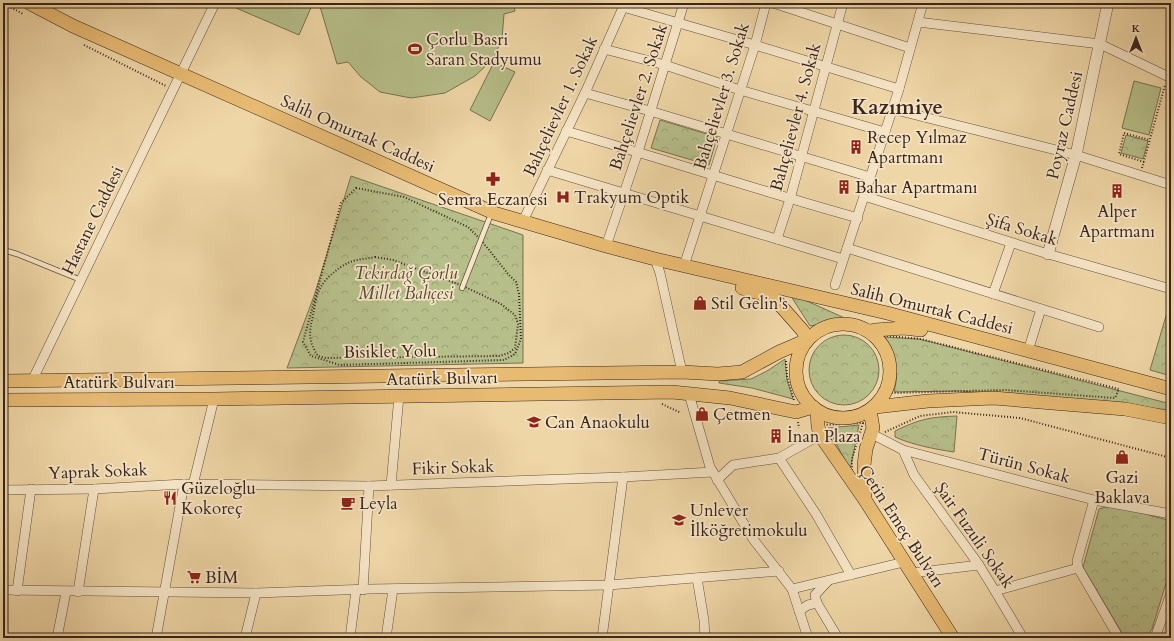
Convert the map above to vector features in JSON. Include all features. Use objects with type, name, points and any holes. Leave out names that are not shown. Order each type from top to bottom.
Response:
[{"type":"main road","name":"Salih Omurtak Caddesi","points":[[27,8],[74,26],[490,211],[523,222],[655,259],[887,313],[1171,389]]},
{"type":"main road","name":"Salih Omurtak Caddesi","points":[[684,266],[737,286],[773,297],[803,331],[807,340]]},
{"type":"main road","points":[[815,409],[827,416],[838,418],[849,418],[860,415],[872,408],[883,397],[888,386],[891,374],[890,362],[886,350],[879,340],[867,330],[846,304]]},
{"type":"main road","name":"Salih Omurtak Caddesi","points":[[815,409],[804,398],[798,387],[796,362],[800,350],[807,340],[814,333],[823,328],[833,324],[849,324],[867,330],[904,328],[971,336]]},
{"type":"main road","name":"Atatürk Bulvarı","points":[[3,381],[682,372],[718,374],[742,372],[779,352],[807,340]]},
{"type":"main road","name":"Atatürk Bulvarı","points":[[3,400],[214,399],[672,392],[730,398],[796,412],[815,409]]},
{"type":"main road","points":[[872,408],[928,401],[993,398],[1125,409],[1171,418]]},
{"type":"main road","points":[[865,500],[864,465],[866,449],[877,434],[873,428],[872,408]]},
{"type":"main road","name":"Çetin Emeç Bulvarı","points":[[815,409],[818,426],[822,430],[953,638]]},
{"type":"street","name":"Hastane Caddesi","points":[[32,381],[215,3]]},
{"type":"street","name":"Bahçelievler 2. Sokak","points":[[606,246],[638,152],[684,3]]},
{"type":"street","name":"Bahçelievler 3. Sokak","points":[[684,266],[755,45],[766,3]]},
{"type":"street","points":[[773,3],[910,48]]},
{"type":"street","name":"Bahçelievler 4. Sokak","points":[[777,239],[790,199],[814,112],[842,3]]},
{"type":"street","points":[[835,285],[899,89],[923,3]]},
{"type":"street","name":"Poyraz Caddesi","points":[[1048,254],[1076,155],[1108,3]]},
{"type":"street","points":[[624,5],[678,23],[899,89]]},
{"type":"street","name":"Bahçelievler 1. Sokak","points":[[523,222],[585,93],[624,5]]},
{"type":"street","points":[[918,22],[1100,44],[1169,77]]},
{"type":"street","points":[[604,49],[665,65],[740,90],[885,132]]},
{"type":"street","points":[[585,93],[870,177]]},
{"type":"street","points":[[892,109],[1076,155],[1171,185]]},
{"type":"street","points":[[566,131],[713,174],[790,199],[858,218]]},
{"type":"street","points":[[547,170],[843,259]]},
{"type":"street","name":"Şifa Sokak","points":[[864,196],[1048,254],[1171,287]]},
{"type":"street","points":[[993,294],[1011,243]]},
{"type":"street","points":[[847,248],[1099,327]]},
{"type":"street","points":[[655,259],[660,273],[682,372]]},
{"type":"street","points":[[1028,351],[1041,309]]},
{"type":"street","points":[[689,394],[714,473],[753,539],[792,589],[808,638]]},
{"type":"street","points":[[391,485],[399,396]]},
{"type":"street","points":[[156,638],[164,593],[189,484],[214,399]]},
{"type":"street","points":[[822,430],[779,458],[816,514],[851,575]]},
{"type":"street","name":"Türün Sokak","points":[[877,434],[903,450],[1094,500],[1171,514]]},
{"type":"street","name":"Şair Fuzuli Sokak","points":[[903,450],[914,476],[979,565],[1023,638]]},
{"type":"street","name":"Fikir Sokak","points":[[189,484],[369,486],[714,473],[733,465],[779,458]]},
{"type":"street","points":[[714,473],[733,465]]},
{"type":"street","points":[[602,638],[623,477]]},
{"type":"street","name":"Yaprak Sokak","points":[[3,490],[94,489],[189,484]]},
{"type":"street","points":[[350,638],[360,590],[369,486]]},
{"type":"street","points":[[17,591],[31,489]]},
{"type":"street","points":[[78,592],[94,489]]},
{"type":"street","points":[[1094,500],[1077,561],[1078,568],[1119,638]]},
{"type":"street","points":[[792,589],[904,562]]},
{"type":"street","points":[[912,573],[979,565]]},
{"type":"street","points":[[995,591],[1078,568]]},
{"type":"street","points":[[3,590],[66,592],[256,593],[610,585],[779,571]]},
{"type":"street","points":[[697,578],[704,620],[704,638]]},
{"type":"street","points":[[828,581],[815,595],[817,603],[838,638]]},
{"type":"street","points":[[386,638],[393,589]]},
{"type":"street","points":[[57,638],[66,592]]},
{"type":"street","points":[[245,638],[256,593]]},
{"type":"street","points":[[1155,638],[1167,619],[1171,593]]},
{"type":"street","points":[[799,611],[808,605],[817,603]]},
{"type":"lane","points":[[462,287],[489,219]]},
{"type":"lane","points":[[3,250],[17,254],[81,280]]},
{"type":"path","points":[[3,3],[27,8]]},
{"type":"path","points":[[81,43],[172,90]]},
{"type":"path","points":[[1142,169],[1169,77]]},
{"type":"path","points":[[1144,162],[1119,154],[1124,133],[1150,140]]},
{"type":"path","name":"Bisiklet Yolu","points":[[356,188],[404,197],[468,227],[481,240],[516,282],[519,294],[521,339],[515,354],[510,358],[504,360],[340,365],[311,356],[303,342],[341,203],[356,188]]},
{"type":"path","points":[[375,257],[393,260],[462,287],[501,304],[515,315],[518,324],[515,348],[499,356],[333,358],[318,356],[313,349],[310,339],[310,328],[318,294],[322,285],[333,274],[348,263],[375,257]]},
{"type":"path","points":[[878,335],[921,339],[1119,389],[1115,398],[1006,390],[889,393],[893,378],[894,365],[891,353],[886,343],[878,335]]},
{"type":"path","points":[[783,358],[786,358],[787,376],[795,402]]},
{"type":"path","points":[[877,434],[920,416],[953,412],[1020,418],[1171,458]]},
{"type":"path","points":[[863,423],[852,459],[852,476],[822,430],[863,423]]},
{"type":"green space","points":[[238,3],[313,3],[299,35],[236,8]]},
{"type":"green space","name":"Çorlu Basri Saran Stadyumu","points":[[319,3],[513,3],[515,11],[504,14],[502,39],[493,59],[475,76],[445,93],[411,98],[380,92],[361,77],[348,62],[337,64]]},
{"type":"green space","points":[[494,62],[515,72],[490,121],[470,110]]},
{"type":"green space","points":[[1134,81],[1161,88],[1149,135],[1122,128]]},
{"type":"green space","points":[[660,120],[717,137],[709,165],[651,148]]},
{"type":"green space","points":[[1126,135],[1148,141],[1143,159],[1121,153]]},
{"type":"green space","name":"Tekirdağ Çorlu Millet Bahçesi","points":[[351,176],[523,235],[523,363],[287,368],[314,296]]},
{"type":"green space","points":[[789,293],[847,319],[810,326]]},
{"type":"green space","points":[[1171,299],[1171,376],[1150,370]]},
{"type":"green space","points":[[844,335],[857,338],[869,345],[876,357],[879,370],[876,383],[869,395],[857,402],[844,405],[831,402],[819,395],[812,383],[809,370],[812,357],[819,345],[831,338]]},
{"type":"green space","points":[[882,337],[919,339],[1171,404],[1171,410],[961,391],[894,392],[896,384],[895,363]]},
{"type":"green space","points":[[785,359],[787,380],[793,399],[752,388],[719,383],[719,381],[751,379],[767,371]]},
{"type":"green space","points":[[957,416],[954,452],[939,450],[895,437],[895,431],[918,421],[939,417]]},
{"type":"green space","points":[[859,425],[850,470],[828,428]]},
{"type":"green space","points":[[1112,505],[1171,521],[1171,567],[1152,629],[1146,638],[1125,638],[1083,567],[1099,509]]},
{"type":"place","name":"Çorlu Basri Saran Stadyumu","points":[[415,49]]},
{"type":"place","name":"Recep Yılmaz Apartmanı","points":[[856,147]]},
{"type":"place","name":"Semra Eczanesi","points":[[493,179]]},
{"type":"place","name":"Bahar Apartmanı","points":[[844,187]]},
{"type":"place","name":"Alper Apartmanı","points":[[1117,191]]},
{"type":"place","name":"Trakyum Optik","points":[[563,197]]},
{"type":"place","name":"Stil Gelin's","points":[[700,303]]},
{"type":"place","name":"Çetmen","points":[[702,414]]},
{"type":"place","name":"Can Anaokulu","points":[[534,422]]},
{"type":"place","name":"İnan Plaza","points":[[776,436]]},
{"type":"place","name":"Gazi Baklava","points":[[1122,457]]},
{"type":"place","name":"Güzeloğlu Kokoreç","points":[[170,498]]},
{"type":"place","name":"Leyla","points":[[348,503]]},
{"type":"place","name":"Unlever İlköğretimokulu","points":[[679,520]]},
{"type":"place","name":"BİM","points":[[194,577]]},
{"type":"district","name":"Kazımiye","points":[[897,107]]}]
